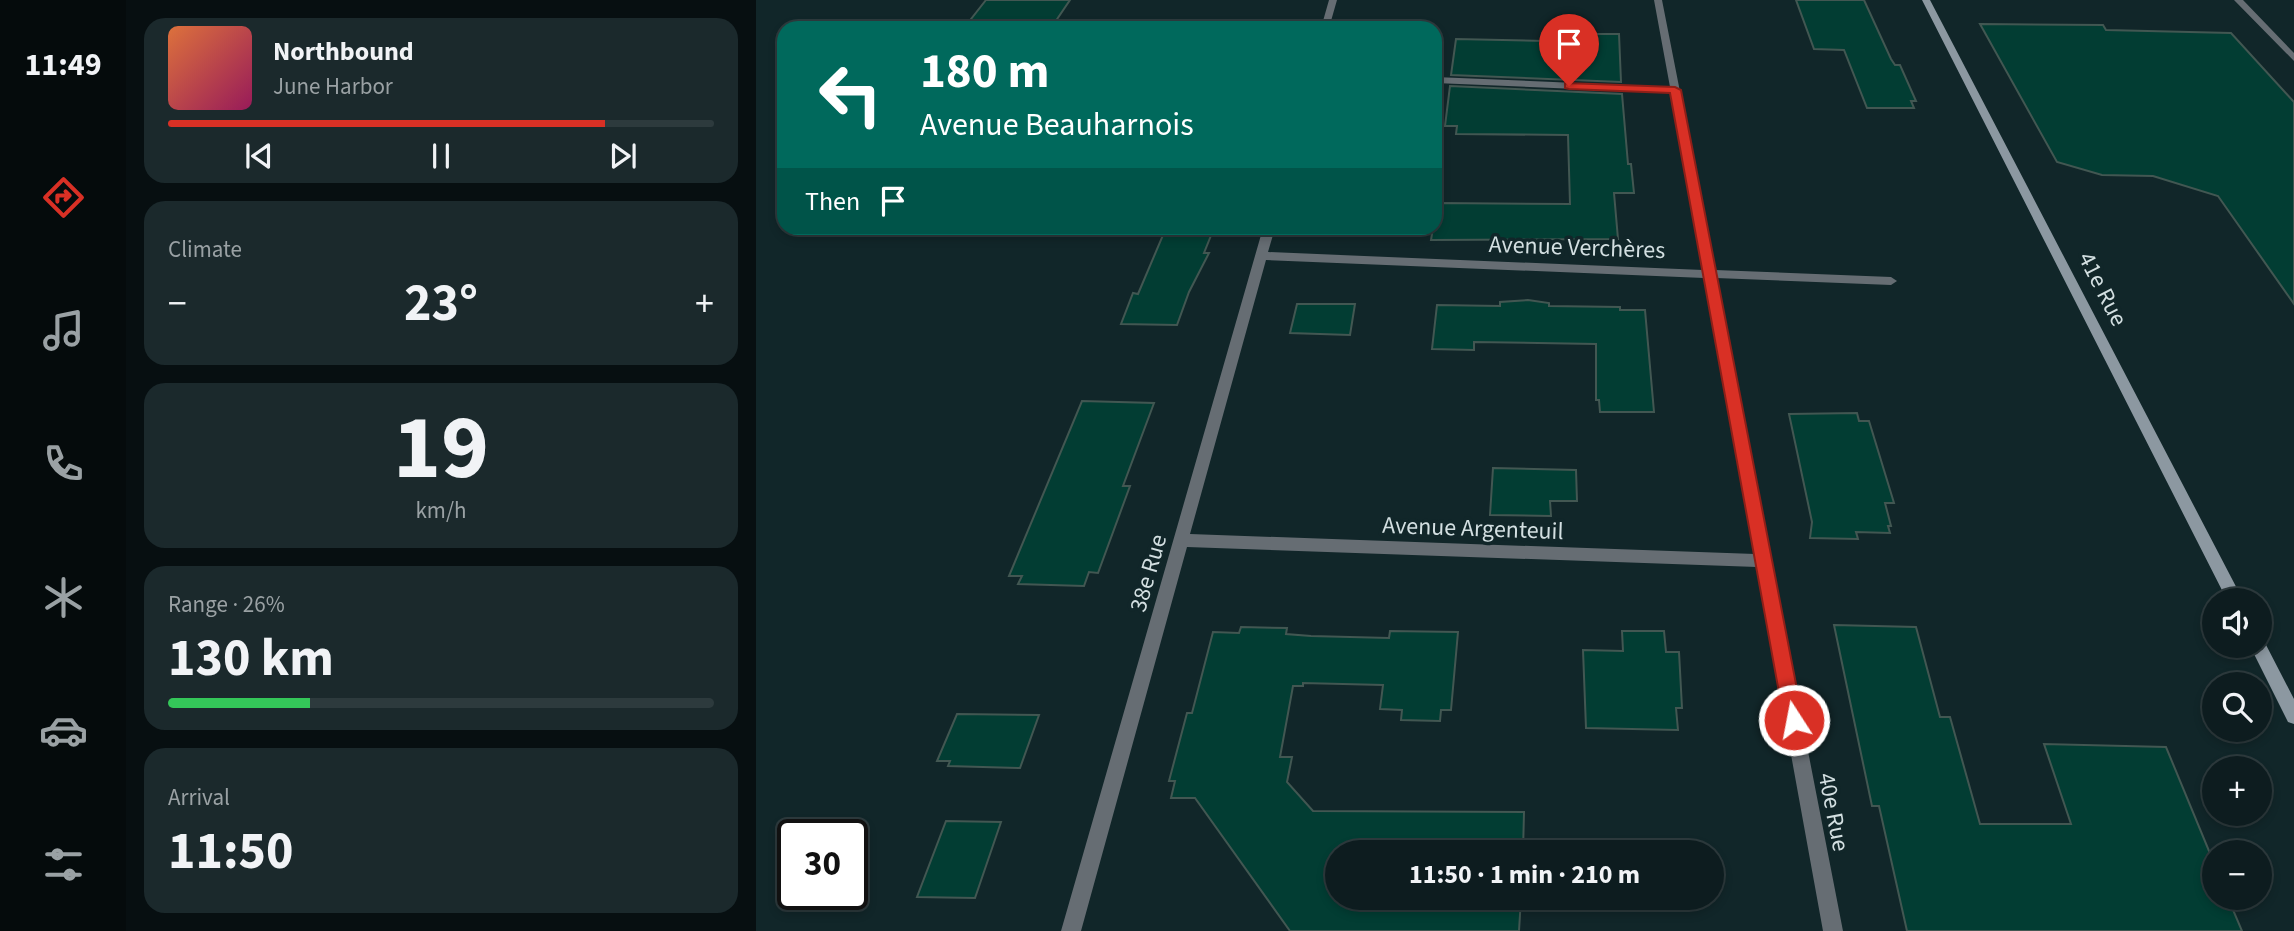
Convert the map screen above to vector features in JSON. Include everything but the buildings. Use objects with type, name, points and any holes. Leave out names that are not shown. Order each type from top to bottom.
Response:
[{"type":"street","points":[[1327,21],[1332,0]]},
{"type":"street","name":"40e Rue","points":[[1658,0],[1833,931]]},
{"type":"street","name":"41e Rue","points":[[1926,0],[2229,588]]},
{"type":"street","points":[[2238,0],[2294,58]]},
{"type":"street","points":[[1442,80],[1675,90]]},
{"type":"street","name":"38e Rue","points":[[1071,931],[1267,235]]},
{"type":"street","name":"Avenue Verchères","points":[[1261,256],[1891,281]]},
{"type":"street","name":"Avenue Argenteuil","points":[[1181,540],[1764,561]]},
{"type":"street","points":[[2264,658],[2294,716]]},
{"type":"route","points":[[1569,86],[1675,90],[1794,720]]}]
